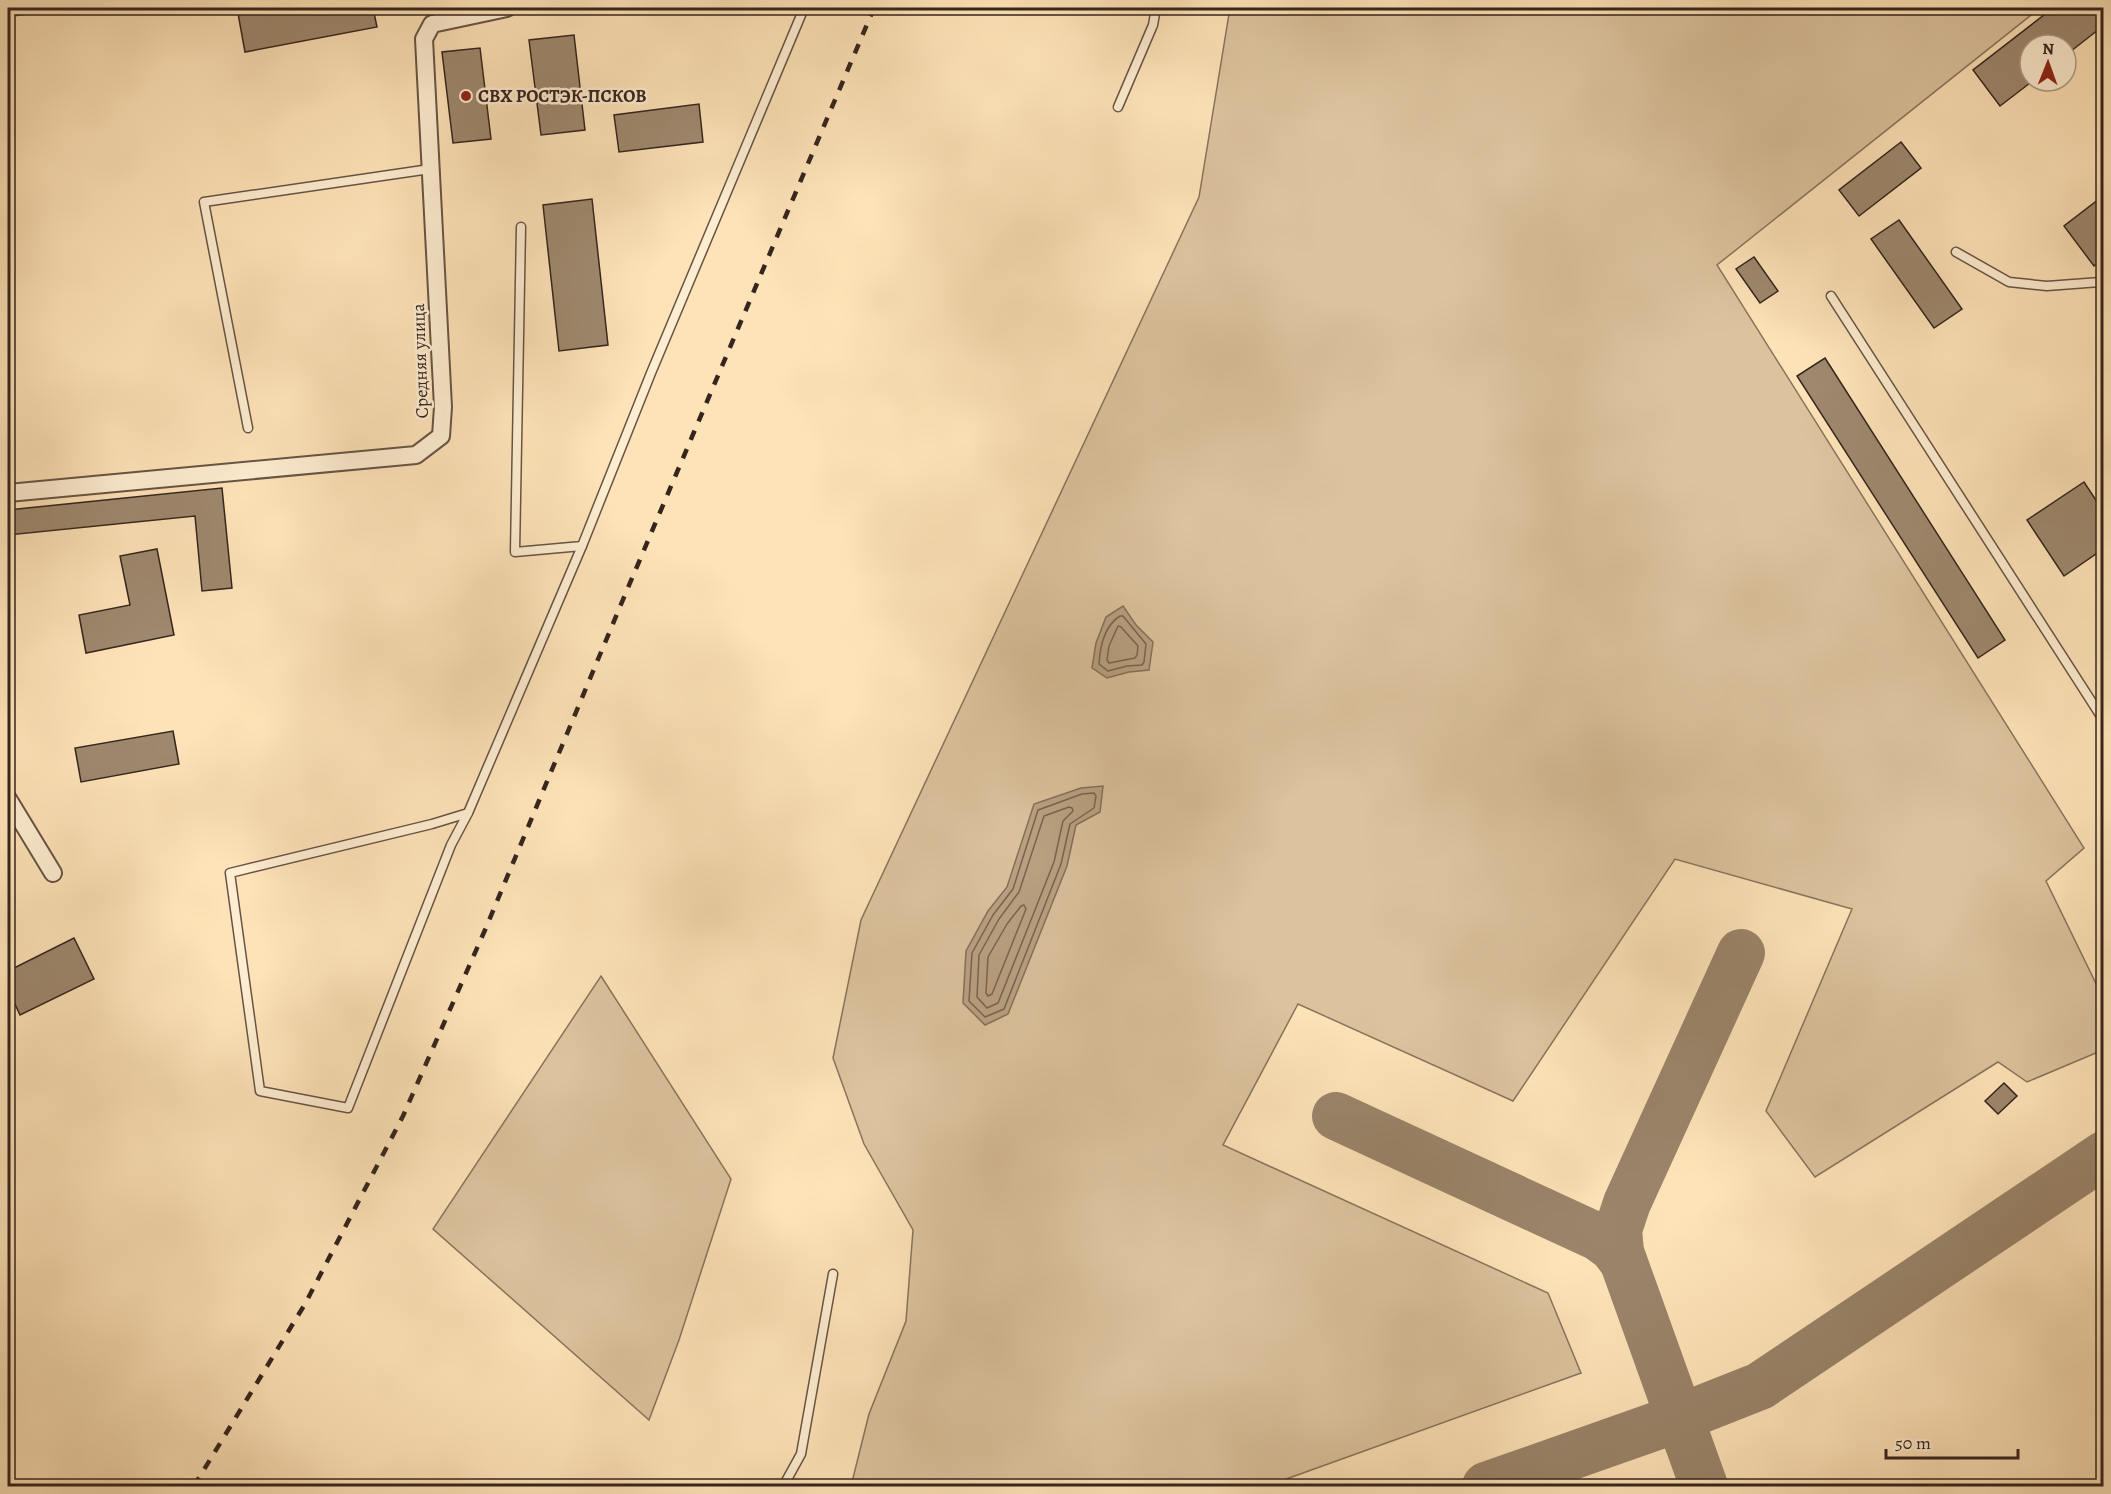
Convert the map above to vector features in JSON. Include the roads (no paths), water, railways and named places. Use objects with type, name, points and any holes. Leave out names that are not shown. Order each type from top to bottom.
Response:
[{"type":"street","name":"Средняя улица","points":[[8,493],[416,455],[441,436],[443,407],[424,39],[432,24],[507,8]]},
{"type":"street","points":[[8,799],[53,873]]},
{"type":"lane","points":[[8,12],[35,8]]},
{"type":"lane","points":[[468,813],[432,824],[230,873],[260,1091],[348,1108],[451,845],[468,813],[582,546],[651,373],[804,8]]},
{"type":"lane","points":[[1118,107],[1153,25],[1156,8]]},
{"type":"lane","points":[[248,428],[204,202],[430,169]]},
{"type":"lane","points":[[521,227],[515,552],[582,546]]},
{"type":"lane","points":[[1956,252],[2009,282],[2047,286],[2103,280]]},
{"type":"lane","points":[[1831,296],[2103,721]]},
{"type":"lane","points":[[779,1486],[785,1483],[801,1454],[833,1274]]},
{"type":"water","points":[[1123,606],[1136,625],[1153,642],[1149,670],[1107,678],[1092,668],[1096,643],[1106,617]]},
{"type":"water","points":[[1103,786],[1100,812],[1076,825],[1067,866],[1008,1014],[985,1025],[963,1003],[966,951],[988,911],[1007,887],[1034,804],[1081,788]]},
{"type":"railway","points":[[194,1486],[305,1304],[403,1116],[485,930],[874,8]]},
{"type":"place","name":"СВХ РОСТЭК-ПСКОВ","points":[[466,96]]}]
